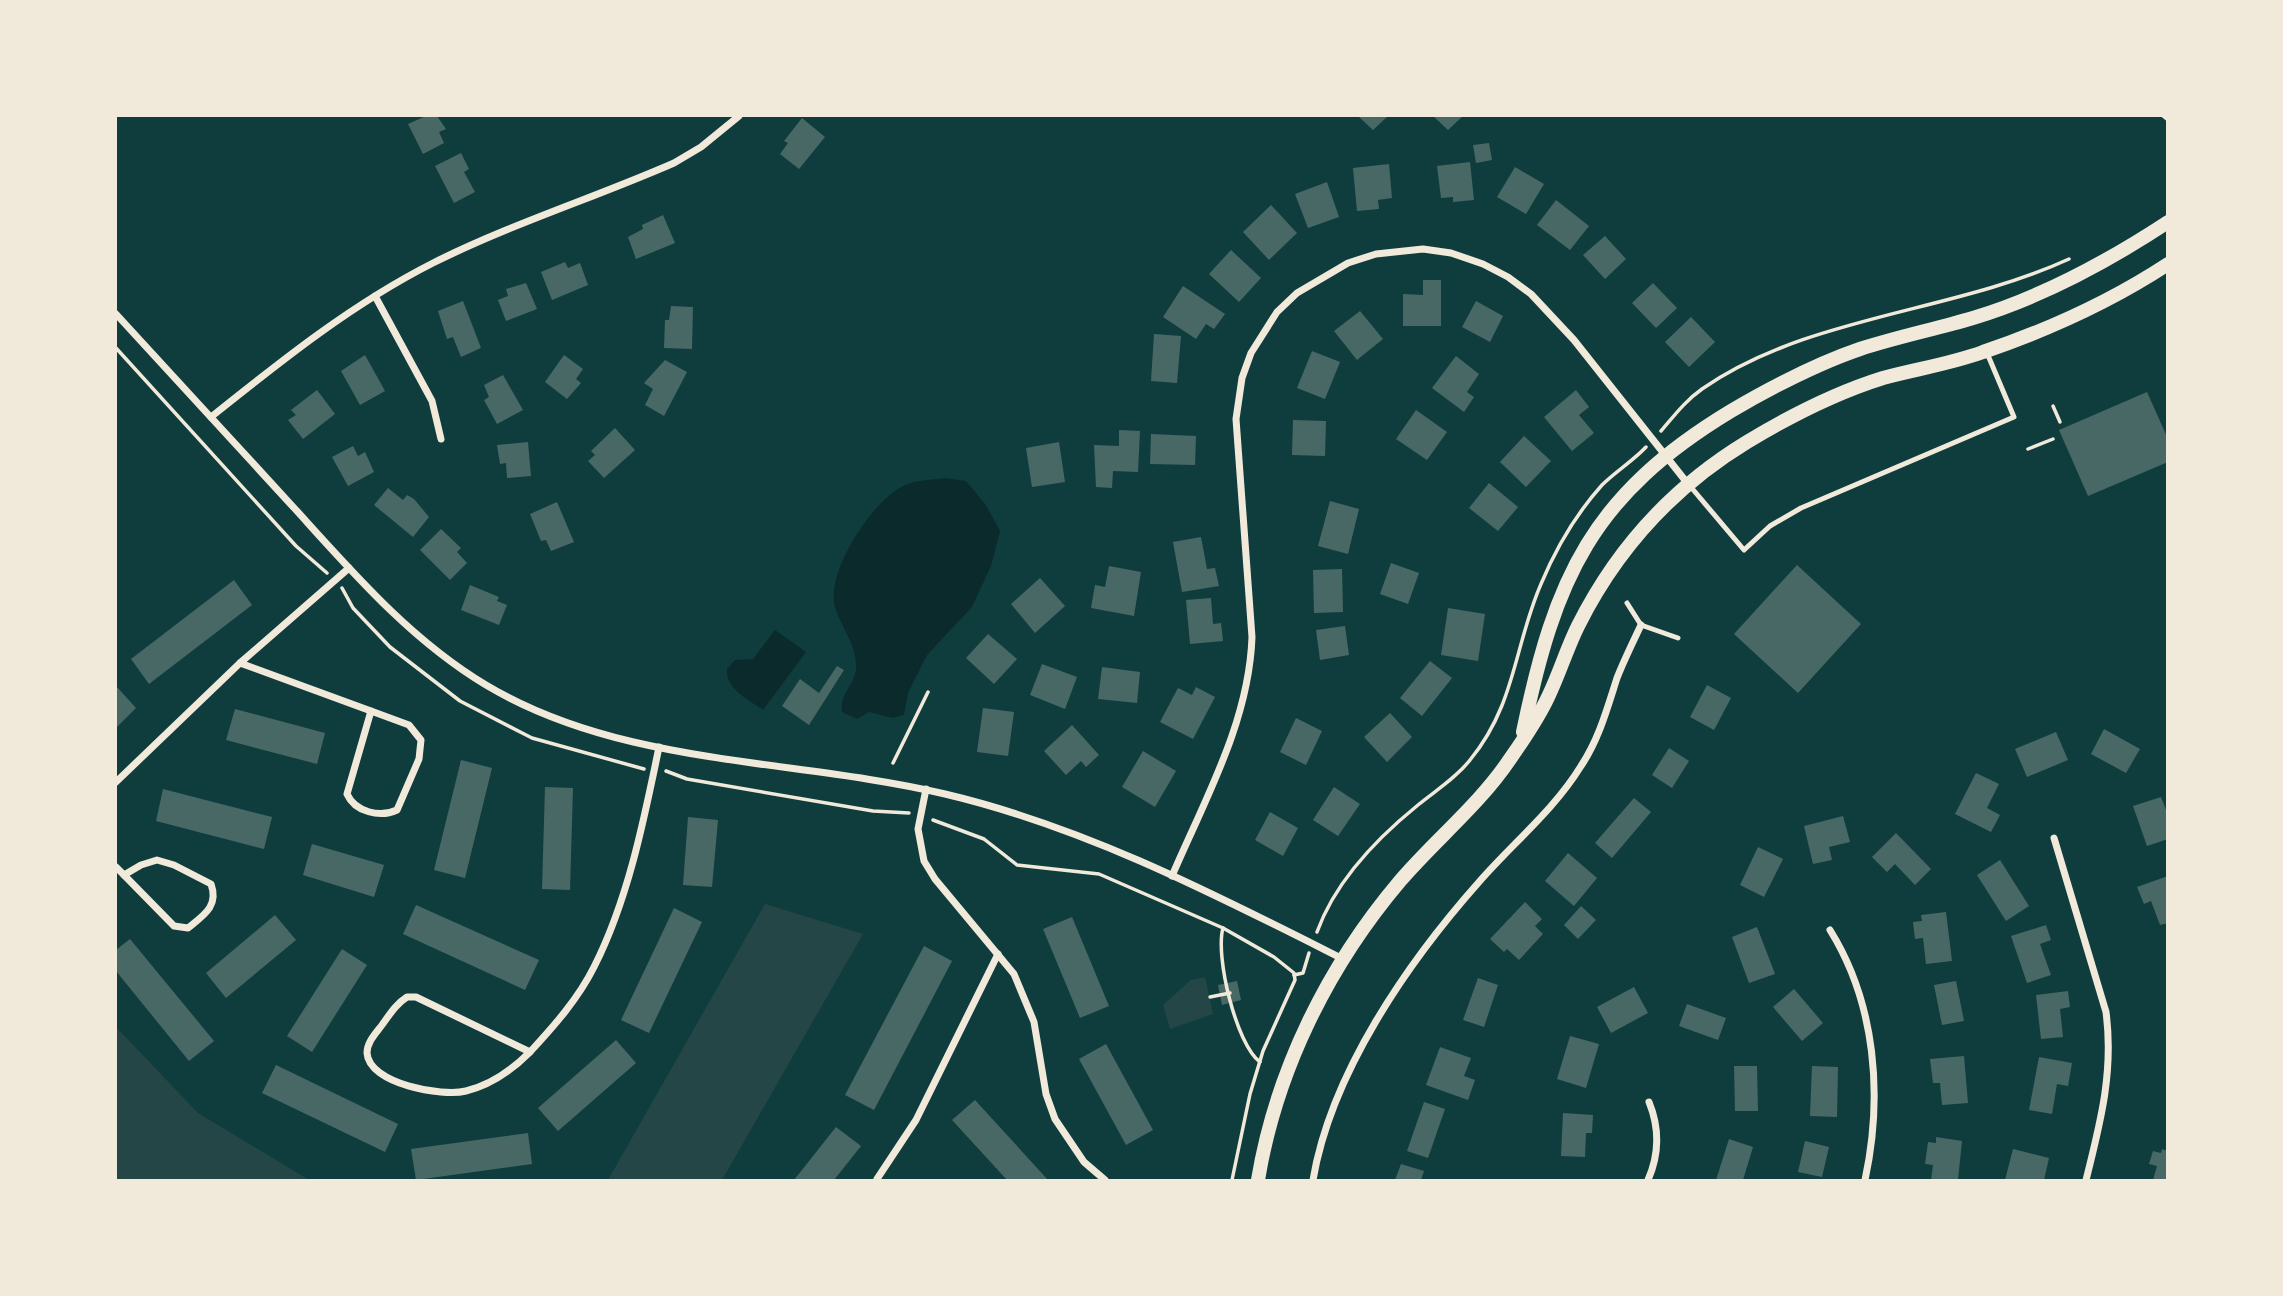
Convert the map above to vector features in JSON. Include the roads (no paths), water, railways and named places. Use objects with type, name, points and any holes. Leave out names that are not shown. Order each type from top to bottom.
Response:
[{"type":"main road","points":[[1521,744],[1545,634],[1579,559],[1618,500],[1666,454],[1739,407],[1803,373],[1858,350],[1974,318],[2024,300],[2085,272],[2168,222]]},
{"type":"main road","points":[[1258,1181],[1266,1132],[1289,1066],[1343,959],[1401,880],[1475,805],[1521,744],[1549,696],[1576,629],[1595,592],[1621,553],[1646,523],[1711,464],[1748,441],[1832,398],[1882,379],[1986,351],[2053,326],[2113,298],[2168,264]]},
{"type":"street","points":[[211,417],[285,358],[375,296],[489,237],[674,163],[701,147],[739,116]]},
{"type":"street","points":[[1172,876],[1238,720],[1251,663],[1252,637],[1236,419],[1242,378],[1264,329],[1297,293],[1348,263],[1386,253],[1423,249],[1451,253],[1483,264],[1531,294],[1574,340],[1688,484]]},
{"type":"street","points":[[375,296],[432,401],[441,439]]},
{"type":"street","points":[[116,314],[349,568],[411,630],[483,684],[566,722],[659,747],[926,789],[1001,809],[1063,831],[1172,876],[1343,959]]},
{"type":"street","points":[[116,782],[240,663],[349,568]]},
{"type":"street","points":[[1313,1181],[1327,1127],[1362,1047],[1427,947],[1478,883],[1561,794],[1581,766],[1598,736],[1618,677],[1641,625]]},
{"type":"street","points":[[240,663],[371,711],[409,725],[421,740],[422,750],[397,810],[389,814],[370,813],[351,802],[347,794],[371,711]]},
{"type":"street","points":[[530,1052],[416,997],[407,997],[398,1002],[369,1042],[367,1052],[374,1069],[398,1081],[444,1094],[467,1091],[493,1081],[530,1052],[575,999],[608,935],[642,825],[659,747]]},
{"type":"street","points":[[926,789],[918,829],[924,861],[935,879],[998,954],[1026,997],[1034,1022],[1046,1094],[1055,1119],[1076,1152],[1105,1181]]},
{"type":"street","points":[[2054,838],[2106,1012],[2109,1032],[2106,1098],[2086,1181]]},
{"type":"street","points":[[116,867],[174,926],[182,929],[208,912],[213,903],[214,893],[207,879],[174,865],[157,860],[124,875]]},
{"type":"street","points":[[1829,930],[1850,965],[1866,1014],[1873,1098],[1865,1181]]},
{"type":"street","points":[[877,1180],[916,1120],[998,954]]},
{"type":"street","points":[[1648,1181],[1657,1149],[1657,1129],[1649,1102]]},
{"type":"lane","points":[[1688,484],[1744,550],[1770,527],[1801,509],[2014,417],[1986,351]]},
{"type":"lane","points":[[1627,603],[1641,625],[1678,638]]}]
